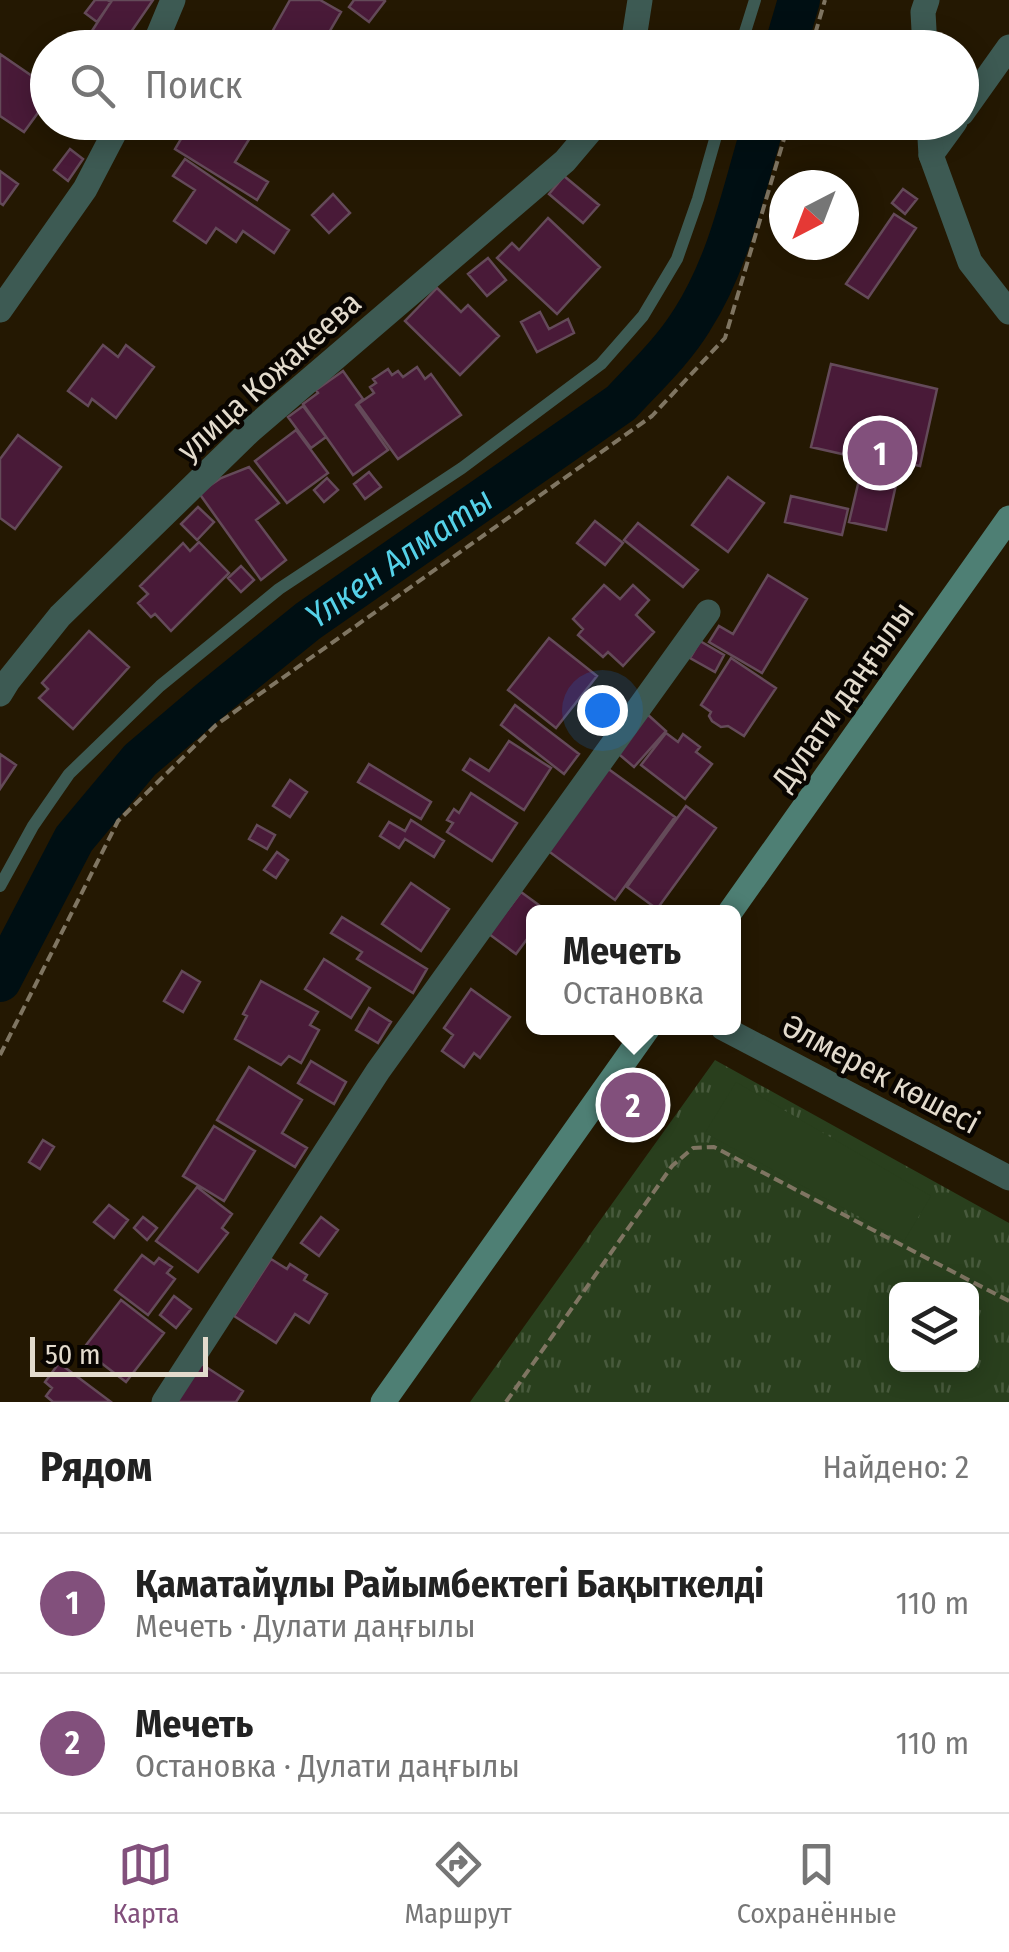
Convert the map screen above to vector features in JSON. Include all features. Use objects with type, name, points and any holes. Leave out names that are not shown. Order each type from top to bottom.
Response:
[{"type":"main road","name":"Дулати даңғылы","points":[[735,905],[1009,518]]},
{"type":"main road","points":[[384,1402],[643,1035]]},
{"type":"street","points":[[161,30],[174,0]]},
{"type":"street","points":[[635,30],[640,0]]},
{"type":"street","points":[[924,30],[927,0]]},
{"type":"street","points":[[979,89],[1009,47]]},
{"type":"street","points":[[0,310],[85,189],[111,140]]},
{"type":"street","name":"улица Кожакеева","points":[[0,694],[60,616],[250,431],[565,161],[583,140]]},
{"type":"street","points":[[930,140],[931,155],[970,262],[1009,312]]},
{"type":"street","points":[[931,155],[942,140]]},
{"type":"street","points":[[164,1402],[378,1071],[708,612]]},
{"type":"street","name":"Әлмерек көшесі","points":[[736,1035],[1009,1178]]},
{"type":"lane","points":[[746,30],[755,0]]},
{"type":"lane","points":[[0,886],[68,774],[160,686],[279,589],[462,468],[601,364],[643,316],[676,259],[715,140]]},
{"type":"path","points":[[817,30],[826,0]]},
{"type":"path","points":[[0,1055],[118,822],[132,808],[216,725],[652,416],[725,338],[784,140]]},
{"type":"path","points":[[506,1402],[672,1166],[693,1148],[714,1148],[1009,1300]]},
{"type":"green space","points":[[715,1060],[1009,1223],[1009,1402],[470,1402]]},
{"type":"green space","points":[[736,1082],[931,1196],[904,1241],[705,1133]]},
{"type":"building","points":[[95,0],[111,2],[97,22],[85,13]]},
{"type":"building","points":[[112,0],[153,0],[132,30],[93,30]]},
{"type":"building","points":[[290,0],[320,0],[341,12],[330,30],[273,30]]},
{"type":"building","points":[[354,0],[385,1],[369,22],[349,7]]},
{"type":"building","points":[[0,54],[30,75],[30,124],[24,132],[0,116]]},
{"type":"building","points":[[180,140],[249,140],[235,162],[268,182],[257,200],[175,149]]},
{"type":"building","points":[[70,149],[83,159],[68,181],[54,170]]},
{"type":"building","points":[[185,159],[289,230],[274,253],[243,231],[236,242],[216,228],[206,243],[174,221],[195,190],[173,176]]},
{"type":"building","points":[[0,171],[18,184],[3,205],[0,203]]},
{"type":"building","points":[[564,176],[599,205],[583,223],[549,194]]},
{"type":"building","points":[[903,189],[917,199],[905,214],[892,203]]},
{"type":"building","points":[[333,194],[350,213],[329,233],[312,215]]},
{"type":"building","points":[[894,214],[916,228],[868,298],[846,284]]},
{"type":"building","points":[[548,218],[600,267],[557,314],[497,258],[512,243],[519,250]]},
{"type":"building","points":[[488,258],[506,280],[487,296],[468,274]]},
{"type":"building","points":[[437,288],[461,312],[468,305],[499,336],[460,375],[405,321]]},
{"type":"building","points":[[540,312],[549,329],[568,319],[574,333],[537,352],[521,322]]},
{"type":"building","points":[[103,345],[118,357],[126,345],[154,367],[116,418],[92,399],[88,406],[68,391]]},
{"type":"building","points":[[831,364],[937,389],[920,466],[901,462],[886,530],[849,522],[864,459],[811,447]]},
{"type":"building","points":[[417,367],[425,379],[431,374],[461,415],[398,459],[358,404],[374,393],[370,387],[376,383],[373,379],[388,369],[392,375],[398,371],[403,377]]},
{"type":"building","points":[[343,371],[363,399],[356,405],[388,450],[353,475],[303,404]]},
{"type":"building","points":[[303,406],[326,437],[311,448],[288,417]]},
{"type":"building","points":[[296,430],[328,473],[287,503],[255,461]]},
{"type":"building","points":[[18,435],[61,467],[15,529],[0,518],[0,459]]},
{"type":"building","points":[[249,467],[279,503],[256,520],[286,560],[261,580],[199,493],[221,478]]},
{"type":"building","points":[[369,472],[381,487],[365,499],[354,484]]},
{"type":"building","points":[[728,477],[764,503],[728,552],[692,525]]},
{"type":"building","points":[[327,478],[338,490],[324,502],[314,490]]},
{"type":"building","points":[[791,496],[848,509],[842,535],[785,522]]},
{"type":"building","points":[[198,507],[214,522],[197,540],[181,524]]},
{"type":"building","points":[[595,521],[623,543],[605,565],[577,543]]},
{"type":"building","points":[[638,523],[698,570],[683,587],[624,540]]},
{"type":"building","points":[[199,542],[229,573],[171,631],[138,603],[148,594],[140,586],[183,543],[190,551]]},
{"type":"building","points":[[241,566],[254,580],[241,592],[228,578]]},
{"type":"building","points":[[768,575],[807,599],[762,673],[709,642],[719,626],[733,634]]},
{"type":"building","points":[[604,585],[620,599],[633,585],[649,600],[636,615],[654,632],[623,666],[608,652],[603,657],[578,635],[583,629],[573,619]]},
{"type":"building","points":[[89,631],[129,667],[73,729],[39,698],[48,689],[42,683]]},
{"type":"building","points":[[549,638],[597,676],[556,728],[508,690]]},
{"type":"building","points":[[700,641],[724,655],[715,672],[690,658]]},
{"type":"building","points":[[731,658],[776,688],[744,736],[712,721],[711,712],[701,705]]},
{"type":"building","points":[[515,705],[579,754],[564,774],[501,725]]},
{"type":"building","points":[[646,713],[666,731],[634,767],[614,750]]},
{"type":"building","points":[[666,733],[678,742],[683,734],[700,747],[696,752],[712,764],[685,799],[641,765]]},
{"type":"building","points":[[509,741],[551,768],[524,810],[463,770],[470,759],[489,771]]},
{"type":"building","points":[[0,754],[16,765],[0,789]]},
{"type":"building","points":[[369,764],[431,802],[421,819],[358,782]]},
{"type":"building","points":[[607,768],[675,817],[615,900],[547,850]]},
{"type":"building","points":[[290,780],[307,792],[290,817],[273,806]]},
{"type":"building","points":[[471,793],[517,823],[492,861],[447,832],[453,823],[447,820],[454,809],[459,813]]},
{"type":"building","points":[[686,806],[716,828],[660,905],[652,905],[627,887]]},
{"type":"building","points":[[411,820],[444,841],[434,857],[405,839],[399,848],[380,836],[389,822],[405,831]]},
{"type":"building","points":[[257,825],[275,835],[267,849],[249,839]]},
{"type":"building","points":[[277,852],[288,860],[276,878],[264,870]]},
{"type":"building","points":[[411,883],[449,909],[421,951],[382,924]]},
{"type":"building","points":[[521,892],[539,905],[526,905],[526,940],[516,954],[489,934]]},
{"type":"building","points":[[342,917],[427,969],[413,993],[357,959],[362,952],[331,933]]},
{"type":"building","points":[[324,959],[370,988],[351,1018],[305,989]]},
{"type":"building","points":[[182,971],[200,982],[183,1012],[164,1001]]},
{"type":"building","points":[[261,981],[318,1012],[310,1025],[319,1030],[301,1063],[289,1056],[281,1065],[235,1039]]},
{"type":"building","points":[[471,989],[510,1017],[480,1058],[474,1053],[464,1067],[442,1051],[453,1035],[444,1028]]},
{"type":"building","points":[[369,1008],[391,1022],[378,1043],[356,1030]]},
{"type":"building","points":[[311,1061],[346,1082],[334,1104],[298,1083]]},
{"type":"building","points":[[249,1067],[302,1100],[282,1133],[307,1148],[295,1167],[217,1120]]},
{"type":"building","points":[[214,1126],[255,1151],[224,1201],[183,1176]]},
{"type":"building","points":[[43,1140],[54,1147],[40,1169],[29,1162]]},
{"type":"building","points":[[197,1187],[232,1214],[222,1228],[228,1233],[198,1272],[156,1241]]},
{"type":"building","points":[[109,1205],[128,1220],[114,1238],[94,1222]]},
{"type":"building","points":[[143,1217],[157,1228],[147,1240],[134,1228]]},
{"type":"building","points":[[321,1217],[338,1230],[319,1256],[301,1243]]},
{"type":"building","points":[[142,1255],[154,1264],[159,1258],[172,1267],[167,1273],[175,1279],[148,1315],[115,1290]]},
{"type":"building","points":[[271,1259],[287,1269],[290,1264],[307,1275],[304,1280],[327,1294],[309,1323],[295,1314],[276,1343],[234,1316]]},
{"type":"building","points":[[174,1296],[191,1309],[176,1328],[160,1315]]},
{"type":"building","points":[[121,1300],[164,1333],[126,1382],[83,1349]]},
{"type":"building","points":[[59,1363],[111,1402],[53,1402],[46,1396],[52,1388],[45,1382]]},
{"type":"building","points":[[200,1363],[243,1391],[236,1402],[175,1402]]},
{"type":"waterway","name":"Үлкен Алматы","points":[[790,30],[799,0]]},
{"type":"waterway","name":"Үлкен Алматы","points":[[0,981],[74,839],[140,760],[308,621],[621,403],[659,363],[692,320],[716,273],[735,224],[759,140]]},
{"type":"place","name":"Қаматайұлы Райымбектегі Бақыткелді","points":[[880,453]]},
{"type":"place","name":"Мечеть","points":[[633,1105]]}]
